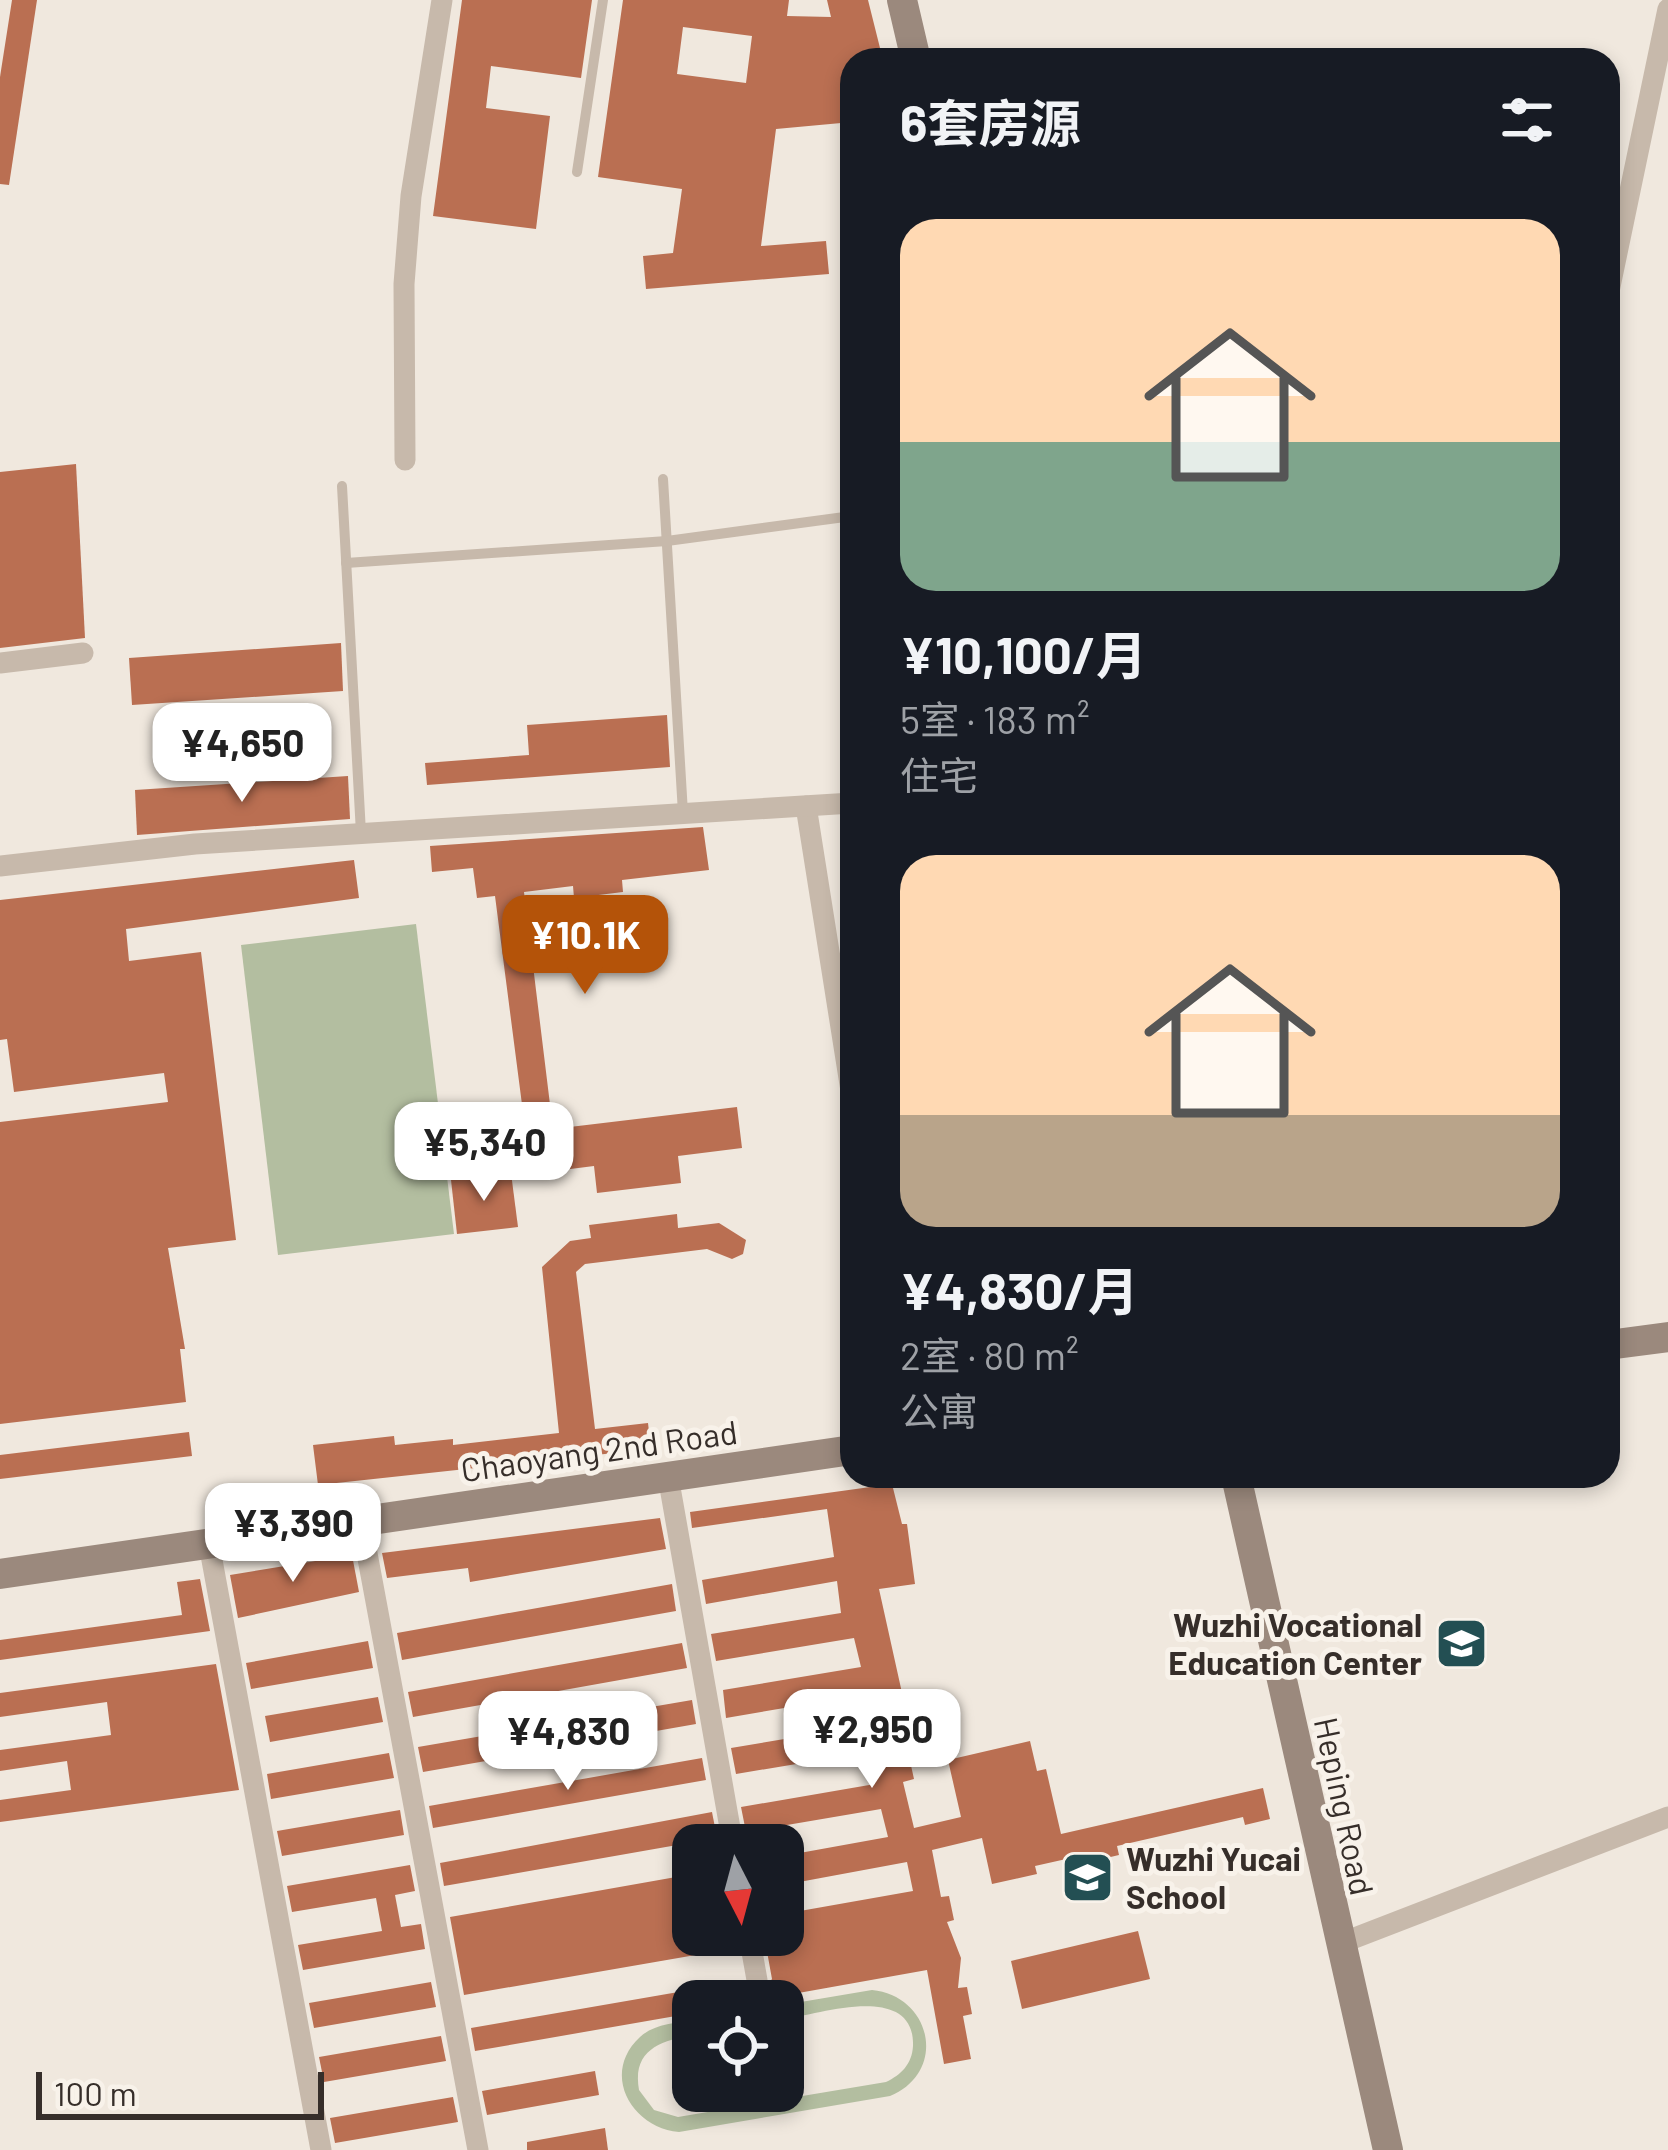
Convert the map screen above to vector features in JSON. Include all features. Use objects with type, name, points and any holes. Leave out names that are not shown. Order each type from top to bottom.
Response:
[{"type":"street","points":[[405,460],[406,262],[442,0]]},
{"type":"street","points":[[902,0],[913,48]]},
{"type":"street","points":[[1620,238],[1668,8]]},
{"type":"street","points":[[0,663],[83,653]]},
{"type":"street","points":[[0,866],[361,833],[840,804]]},
{"type":"street","points":[[806,806],[840,1021]]},
{"type":"street","points":[[1620,1343],[1668,1336]]},
{"type":"street","name":"Chaoyang 2nd Road","points":[[0,1574],[840,1452]]},
{"type":"street","points":[[668,1476],[730,1824]]},
{"type":"street","name":"Heping Road","points":[[1239,1488],[1388,2150]]},
{"type":"street","points":[[361,1522],[478,2150]]},
{"type":"street","points":[[209,1544],[321,2150]]},
{"type":"street","points":[[1339,1944],[1668,1817]]},
{"type":"street","points":[[753,1956],[757,1979]]},
{"type":"lane","points":[[577,172],[603,0]]},
{"type":"lane","points":[[664,478],[683,813]]},
{"type":"lane","points":[[342,486],[361,833]]},
{"type":"lane","points":[[346,563],[667,541],[840,518]]},
{"type":"green space","points":[[416,924],[454,1234],[278,1255],[241,945]]},
{"type":"green space","points":[[872,1990],[892,1995],[908,2006],[925,2036],[920,2070],[890,2096],[804,2111],[804,2096],[886,2082],[905,2068],[913,2046],[909,2026],[898,2014],[862,2006],[804,2016],[804,2001]]},
{"type":"green space","points":[[672,2024],[672,2040],[644,2057],[638,2076],[639,2090],[654,2110],[678,2117],[708,2112],[796,2112],[679,2132],[647,2121],[627,2097],[623,2067],[640,2037]]},
{"type":"building","points":[[12,0],[37,0],[9,185],[0,184],[0,77]]},
{"type":"building","points":[[462,0],[592,0],[581,78],[491,66],[486,108],[550,116],[536,229],[433,216]]},
{"type":"building","points":[[623,0],[789,0],[787,16],[831,17],[827,0],[868,0],[880,48],[840,48],[840,123],[776,129],[761,246],[826,241],[829,274],[646,289],[643,256],[673,253],[682,189],[598,177]],"holes":[[[683,27],[752,36],[746,83],[677,74]]]},
{"type":"building","points":[[76,464],[85,638],[0,648],[0,472]]},
{"type":"building","points":[[341,643],[343,691],[132,705],[129,658]]},
{"type":"building","points":[[667,715],[670,767],[427,785],[425,763],[529,755],[527,725]]},
{"type":"building","points":[[348,776],[350,819],[137,835],[135,790]]},
{"type":"building","points":[[703,827],[709,870],[622,880],[623,892],[574,898],[573,886],[524,892],[553,1129],[737,1107],[742,1148],[678,1156],[681,1183],[597,1193],[594,1166],[531,1174],[495,896],[477,898],[473,868],[432,872],[430,846]]},
{"type":"building","points":[[354,860],[359,898],[126,929],[129,961],[201,952],[236,1240],[168,1248],[185,1349],[180,1349],[186,1402],[0,1424],[0,1122],[168,1102],[164,1073],[14,1092],[7,1039],[0,1040],[0,900]]},
{"type":"building","points":[[511,1173],[518,1227],[457,1234],[451,1180]]},
{"type":"building","points":[[677,1214],[678,1228],[719,1223],[746,1240],[743,1254],[732,1259],[707,1249],[585,1264],[576,1272],[595,1429],[648,1423],[651,1449],[318,1485],[313,1445],[394,1436],[395,1445],[453,1439],[453,1445],[559,1433],[542,1267],[570,1241],[591,1238],[589,1225]]},
{"type":"building","points":[[189,1432],[192,1456],[0,1479],[0,1455]]},
{"type":"building","points":[[893,1488],[902,1524],[907,1524],[915,1584],[879,1589],[910,1729],[941,1722],[948,1752],[910,1761],[914,1779],[903,1782],[914,1828],[961,1817],[948,1760],[1030,1741],[1037,1771],[1046,1769],[1061,1834],[1263,1788],[1270,1819],[1245,1825],[1243,1817],[1117,1846],[1119,1855],[1085,1863],[1084,1855],[1035,1866],[1037,1874],[992,1884],[982,1838],[932,1850],[941,1897],[949,1896],[954,1920],[947,1922],[961,1958],[958,1988],[967,1987],[972,2014],[963,2016],[971,2059],[944,2064],[927,1970],[804,1992],[804,1980],[771,1980],[768,1956],[804,1956],[804,1910],[913,1891],[907,1862],[804,1881],[804,1852],[888,1837],[881,1809],[793,1824],[744,1824],[741,1807],[875,1784],[868,1752],[736,1774],[731,1748],[874,1724],[867,1694],[726,1718],[723,1690],[861,1667],[854,1638],[716,1661],[711,1634],[841,1613],[837,1581],[706,1604],[702,1580],[834,1557],[827,1509],[692,1528],[690,1512]]},
{"type":"building","points":[[660,1518],[666,1549],[470,1582],[468,1568],[387,1578],[382,1553]]},
{"type":"building","points":[[352,1555],[359,1592],[238,1618],[230,1575]]},
{"type":"building","points":[[200,1579],[210,1631],[0,1660],[0,1640],[182,1615],[177,1582]]},
{"type":"building","points":[[672,1584],[676,1611],[402,1660],[397,1633]]},
{"type":"building","points":[[368,1641],[373,1668],[251,1689],[246,1663]]},
{"type":"building","points":[[682,1643],[687,1668],[413,1717],[408,1692]]},
{"type":"building","points":[[216,1664],[239,1790],[0,1822],[0,1800],[71,1790],[67,1761],[0,1771],[0,1750],[111,1735],[107,1702],[0,1717],[0,1693]]},
{"type":"building","points":[[378,1697],[383,1722],[270,1742],[265,1716]]},
{"type":"building","points":[[692,1700],[696,1724],[423,1772],[418,1747]]},
{"type":"building","points":[[389,1753],[394,1778],[271,1799],[267,1774]]},
{"type":"building","points":[[702,1758],[706,1780],[433,1828],[429,1806]]},
{"type":"building","points":[[400,1810],[404,1835],[282,1856],[277,1831]]},
{"type":"building","points":[[712,1812],[714,1824],[672,1824],[672,1846],[444,1886],[440,1863]]},
{"type":"building","points":[[410,1865],[415,1891],[395,1895],[401,1927],[421,1924],[425,1949],[303,1970],[298,1945],[382,1931],[376,1898],[292,1912],[287,1886]]},
{"type":"building","points":[[672,1878],[672,1956],[690,1956],[464,1995],[450,1917]]},
{"type":"building","points":[[1138,1931],[1150,1979],[1022,2009],[1011,1961]]},
{"type":"building","points":[[431,1982],[436,2007],[314,2028],[309,2003]]},
{"type":"building","points":[[672,1993],[672,2017],[475,2051],[471,2028]]},
{"type":"building","points":[[441,2036],[446,2061],[324,2082],[319,2057]]},
{"type":"building","points":[[595,2071],[599,2095],[487,2115],[482,2091]]},
{"type":"building","points":[[453,2097],[458,2122],[335,2143],[330,2118]]},
{"type":"building","points":[[605,2128],[608,2150],[527,2150],[527,2142]]},
{"type":"place","name":"Wuzhi Vocational Education Center","points":[[1461,1643]]},
{"type":"place","name":"Wuzhi Yucai School","points":[[1087,1877]]}]
